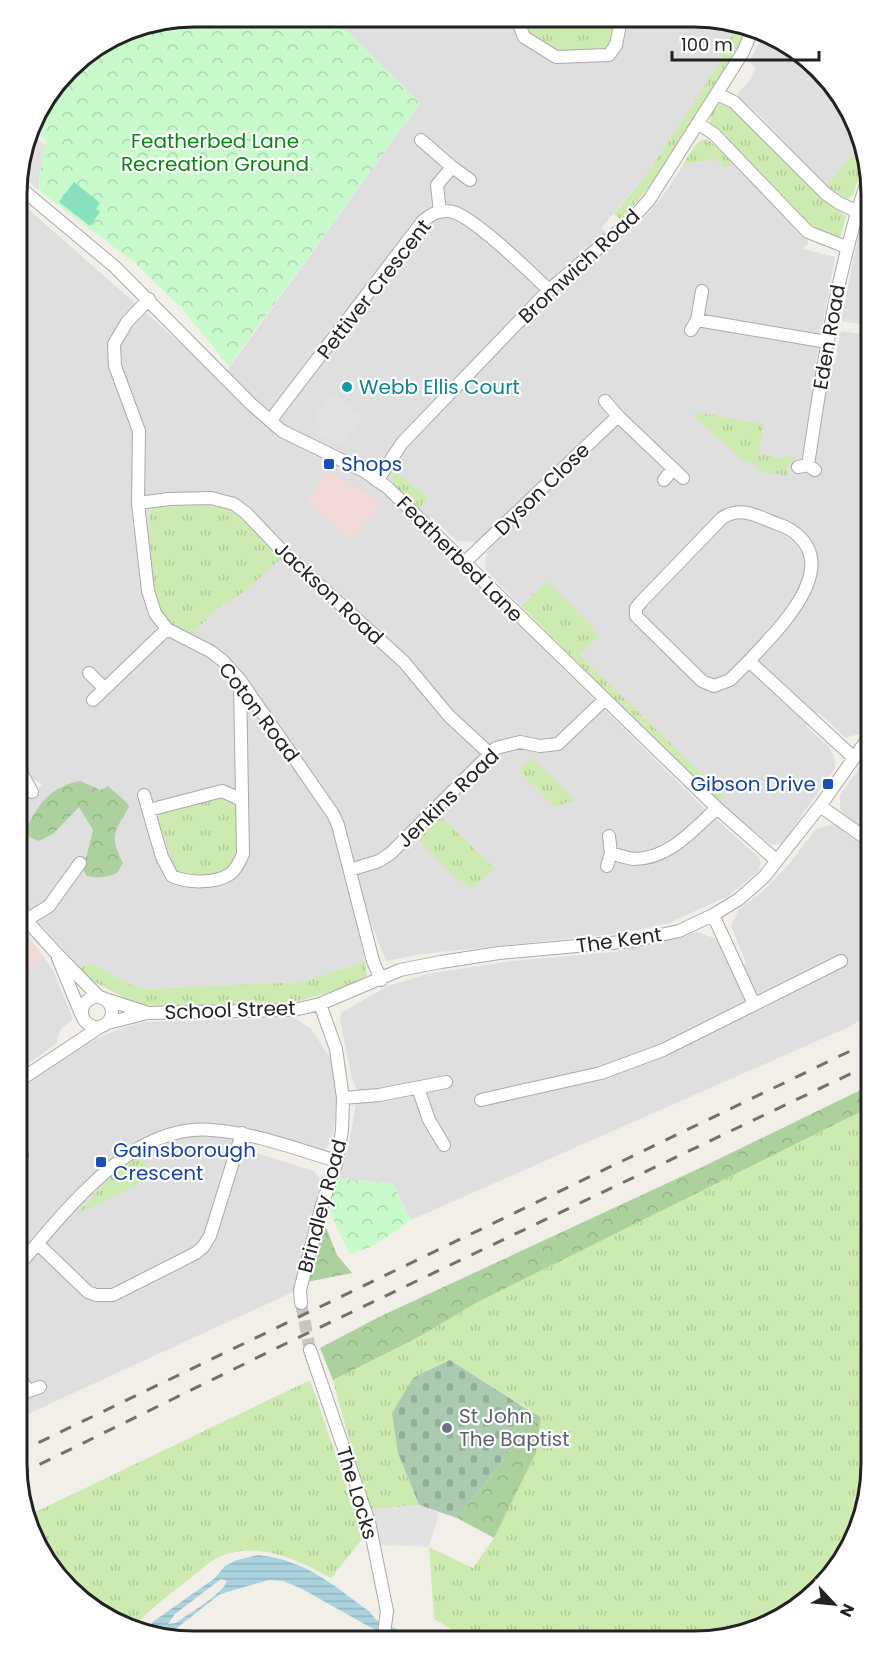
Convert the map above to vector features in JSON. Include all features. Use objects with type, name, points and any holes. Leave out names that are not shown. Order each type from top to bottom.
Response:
[{"type":"street","points":[[520,27],[524,37],[556,57],[609,55],[616,45],[619,27]]},
{"type":"street","name":"Bromwich Road","points":[[377,481],[402,443],[549,290],[629,222],[649,200],[743,52],[750,37]]},
{"type":"street","points":[[717,94],[734,102],[826,194],[856,211]]},
{"type":"street","points":[[698,123],[714,134],[808,232],[846,247]]},
{"type":"street","points":[[421,141],[470,180]]},
{"type":"street","points":[[440,212],[437,185],[452,167]]},
{"type":"street","name":"Featherbed Lane","points":[[27,194],[115,267],[270,421],[296,439],[364,471],[387,487],[466,561],[604,700],[717,808],[777,861]]},
{"type":"street","name":"Eden Road","points":[[807,468],[827,342],[846,247],[861,198]]},
{"type":"street","name":"Pettiver Crescent","points":[[270,421],[423,221],[431,214],[451,211],[460,214],[476,225],[549,290]]},
{"type":"street","points":[[702,291],[694,325],[827,342]]},
{"type":"street","points":[[93,700],[167,629],[155,613],[148,591],[138,503],[139,431],[115,366],[114,344],[127,322],[149,299]]},
{"type":"street","points":[[604,401],[683,478]]},
{"type":"street","name":"Dyson Close","points":[[466,561],[618,416]]},
{"type":"street","points":[[664,480],[673,469]]},
{"type":"street","name":"Jackson Road","points":[[138,503],[169,499],[211,498],[234,504],[246,513],[286,555],[404,662],[449,716],[490,754]]},
{"type":"street","points":[[738,512],[748,512],[790,529],[806,546],[810,558],[809,582],[803,597],[793,612],[749,661],[730,680],[714,686],[702,681],[636,616],[636,609],[641,602],[722,518],[729,513],[738,512]]},
{"type":"street","name":"Coton Road","points":[[167,629],[210,651],[222,660],[240,680],[333,814],[338,825],[373,961],[381,980]]},
{"type":"street","points":[[749,661],[854,758]]},
{"type":"street","points":[[88,673],[104,688]]},
{"type":"street","points":[[144,795],[162,857],[172,876],[191,882],[222,878],[236,868],[243,854],[240,680]]},
{"type":"street","name":"Jenkins Road","points":[[350,870],[379,861],[391,853],[496,748],[520,742],[540,746],[558,744],[604,700]]},
{"type":"street","name":"The Kent","points":[[381,980],[400,970],[476,956],[655,937],[679,930],[713,915],[739,899],[764,877],[820,806],[861,748]]},
{"type":"street","points":[[148,810],[222,791],[237,778],[241,770]]},
{"type":"street","points":[[27,783],[32,792]]},
{"type":"street","points":[[222,791],[242,800]]},
{"type":"street","points":[[820,806],[861,835]]},
{"type":"street","points":[[611,853],[633,859],[656,855],[676,845],[717,808]]},
{"type":"street","points":[[607,866],[611,853],[609,836]]},
{"type":"street","points":[[27,919],[49,906],[74,879],[80,863]]},
{"type":"street","points":[[713,915],[754,1004]]},
{"type":"street","name":"School Street","points":[[27,921],[102,998],[147,1013]]},
{"type":"street","name":"School Street","points":[[57,954],[82,1016]]},
{"type":"street","points":[[482,1100],[601,1073],[663,1050],[841,961]]},
{"type":"street","name":"School Street","points":[[59,1053],[104,1025],[147,1013],[294,1010],[320,1004],[381,980]]},
{"type":"street","points":[[27,1075],[59,1053],[77,1033],[83,1005],[86,1001],[90,998],[102,998],[112,1010],[104,1025],[91,1027],[82,1016]]},
{"type":"street","name":"Brindley Road","points":[[301,1302],[300,1290],[322,1205],[337,1161],[342,1130],[343,1098],[336,1049],[320,1004]]},
{"type":"street","points":[[343,1098],[379,1095],[447,1082]]},
{"type":"street","points":[[418,1088],[429,1120],[444,1145]]},
{"type":"street","points":[[27,1256],[89,1188],[129,1153],[165,1136],[210,1129],[242,1133],[337,1161]]},
{"type":"street","points":[[38,1244],[88,1292],[96,1295],[114,1295],[196,1253],[210,1236],[242,1133]]},
{"type":"street","name":"The Locks","points":[[310,1350],[369,1522],[387,1615],[385,1631]]},
{"type":"shaded area","points":[[343,27],[694,27],[734,32],[720,55],[724,57],[644,178],[601,228],[618,242],[639,224],[667,190],[683,165],[716,159],[725,169],[733,162],[809,242],[803,249],[835,257],[816,362],[835,364],[841,331],[861,334],[861,734],[845,737],[819,713],[806,726],[829,747],[834,756],[835,768],[782,844],[770,844],[718,803],[724,797],[580,655],[547,582],[521,606],[485,569],[486,553],[550,489],[477,542],[457,541],[431,517],[420,528],[702,806],[758,857],[761,863],[758,872],[728,896],[669,923],[623,933],[422,954],[386,961],[366,910],[354,912],[365,961],[304,982],[145,989],[132,985],[90,963],[80,968],[27,909],[27,796],[29,800],[42,784],[27,774],[27,208],[221,379],[420,103]]},
{"type":"shaded area","points":[[760,41],[787,55],[804,68],[833,101],[844,120],[858,161],[851,156],[827,186],[758,114],[738,97],[738,93],[749,81],[756,68],[749,61]]},
{"type":"shaded area","points":[[38,140],[45,144],[39,190],[28,181],[36,142]]},
{"type":"shaded area","points":[[861,226],[861,324],[841,321]]},
{"type":"shaded area","points":[[333,393],[363,417],[340,446],[316,434],[320,426],[312,419]]},
{"type":"shaded area","points":[[327,470],[382,503],[351,540],[307,503]]},
{"type":"shaded area","points":[[861,766],[861,827],[840,809],[840,795]]},
{"type":"shaded area","points":[[833,824],[861,845],[861,1020],[851,1026],[411,1220],[393,1184],[339,1178],[349,1144],[356,1088],[352,1079],[340,1020],[341,1013],[388,986],[427,974],[511,961],[614,952],[697,932],[717,939],[734,970],[746,963],[731,926],[739,909],[762,892],[790,863],[816,829]]},
{"type":"shaded area","points":[[27,934],[43,956],[27,970]]},
{"type":"shaded area","points":[[43,956],[53,970],[73,1019],[60,1030],[57,1043],[27,1065],[27,970]]},
{"type":"shaded area","points":[[294,1018],[311,1029],[331,1059],[337,1103],[333,1132],[328,1147],[320,1154],[249,1134],[244,1149],[314,1171],[321,1181],[293,1292],[27,1414],[27,1083],[93,1040],[144,1022]]},
{"type":"shaded area","points":[[419,1505],[439,1513],[429,1547],[379,1545],[368,1510]]},
{"type":"green space","name":"Featherbed Lane Recreation Ground","points":[[183,27],[343,27],[420,103],[229,366],[180,307],[135,263],[41,192],[39,177],[46,142],[39,133],[61,92],[92,61],[110,49],[140,36]]},
{"type":"green space","points":[[525,27],[616,27],[610,50],[557,53],[527,34]]},
{"type":"green space","points":[[734,32],[745,35],[651,185],[621,220],[614,214],[644,178],[723,58],[719,55]]},
{"type":"green space","points":[[719,104],[730,104],[827,203],[846,216],[840,238],[811,230],[710,124],[711,114]]},
{"type":"green space","points":[[707,139],[733,162],[725,169],[715,159],[683,165],[696,145]]},
{"type":"green space","points":[[851,156],[858,161],[860,173],[853,195],[847,199],[827,186]]},
{"type":"green space","points":[[74,182],[100,203],[96,209],[100,212],[90,226],[59,202]]},
{"type":"green space","points":[[696,412],[763,424],[759,454],[784,459],[785,456],[795,458],[795,462],[786,466],[790,476],[762,472],[757,466],[744,461],[693,416]]},
{"type":"green space","points":[[394,470],[428,498],[419,509],[396,488]]},
{"type":"green space","points":[[203,506],[227,509],[237,513],[255,529],[280,559],[244,592],[219,607],[190,636],[169,625],[158,604],[152,572],[149,514],[155,507]]},
{"type":"green space","points":[[547,581],[599,635],[580,655],[725,797],[718,803],[521,606]]},
{"type":"green space","points":[[532,758],[575,800],[555,807],[518,771]]},
{"type":"green space","points":[[80,781],[101,790],[108,786],[127,803],[129,807],[115,834],[116,846],[123,863],[117,873],[94,877],[87,876],[83,870],[93,830],[79,807],[54,833],[39,841],[29,837],[27,828],[40,805],[53,792]]},
{"type":"green space","points":[[226,796],[238,804],[240,855],[227,873],[193,879],[178,875],[157,818],[161,812]]},
{"type":"green space","points":[[441,817],[495,869],[471,889],[417,838]]},
{"type":"green space","points":[[365,961],[367,976],[351,986],[289,1004],[184,1008],[132,1002],[91,980],[80,968],[90,963],[132,985],[145,989],[304,982]]},
{"type":"green space","points":[[861,1090],[861,1112],[476,1303],[417,1338],[333,1380],[320,1348],[379,1317],[700,1168]]},
{"type":"green space","points":[[861,1112],[861,1475],[852,1518],[839,1548],[827,1566],[820,1574],[804,1574],[804,1590],[768,1614],[716,1630],[455,1631],[434,1619],[429,1547],[473,1568],[494,1538],[536,1453],[541,1417],[450,1360],[398,1453],[419,1505],[368,1510],[333,1380],[417,1338],[476,1303]]},
{"type":"green space","points":[[142,1155],[150,1178],[76,1215],[110,1177]]},
{"type":"green space","points":[[339,1178],[393,1184],[411,1220],[375,1245],[350,1255],[328,1208]]},
{"type":"green space","points":[[323,1220],[337,1255],[352,1273],[307,1282]]},
{"type":"green space","points":[[450,1360],[522,1406],[503,1461],[457,1518],[419,1505],[398,1453],[392,1413],[413,1378]]},
{"type":"green space","points":[[310,1380],[364,1537],[331,1578],[292,1559],[264,1552],[235,1552],[221,1556],[139,1621],[110,1609],[76,1582],[55,1557],[44,1538],[34,1512]]},
{"type":"green space","points":[[522,1406],[541,1417],[536,1453],[494,1538],[457,1518],[503,1461]]},
{"type":"water","points":[[258,1555],[291,1562],[318,1575],[344,1592],[370,1612],[375,1619],[401,1631],[377,1631],[302,1589],[283,1581],[269,1580],[220,1594],[175,1630],[151,1625],[215,1578],[225,1566],[237,1560]],"holes":[[[221,1579],[227,1581],[204,1604],[176,1623],[168,1624],[175,1614]]]},
{"type":"tunnel","points":[[301,1303],[310,1350]]},
{"type":"railway","points":[[27,1448],[861,1046]]},
{"type":"railway","points":[[27,1470],[287,1343],[861,1069]]},
{"type":"place","name":"Webb Ellis Court","points":[[347,387]]},
{"type":"place","name":"Shops","points":[[329,464]]},
{"type":"place","name":"Gibson Drive","points":[[828,784]]},
{"type":"place","name":"Gainsborough Crescent","points":[[101,1162]]},
{"type":"place","name":"St John The Baptist","points":[[447,1428]]}]
